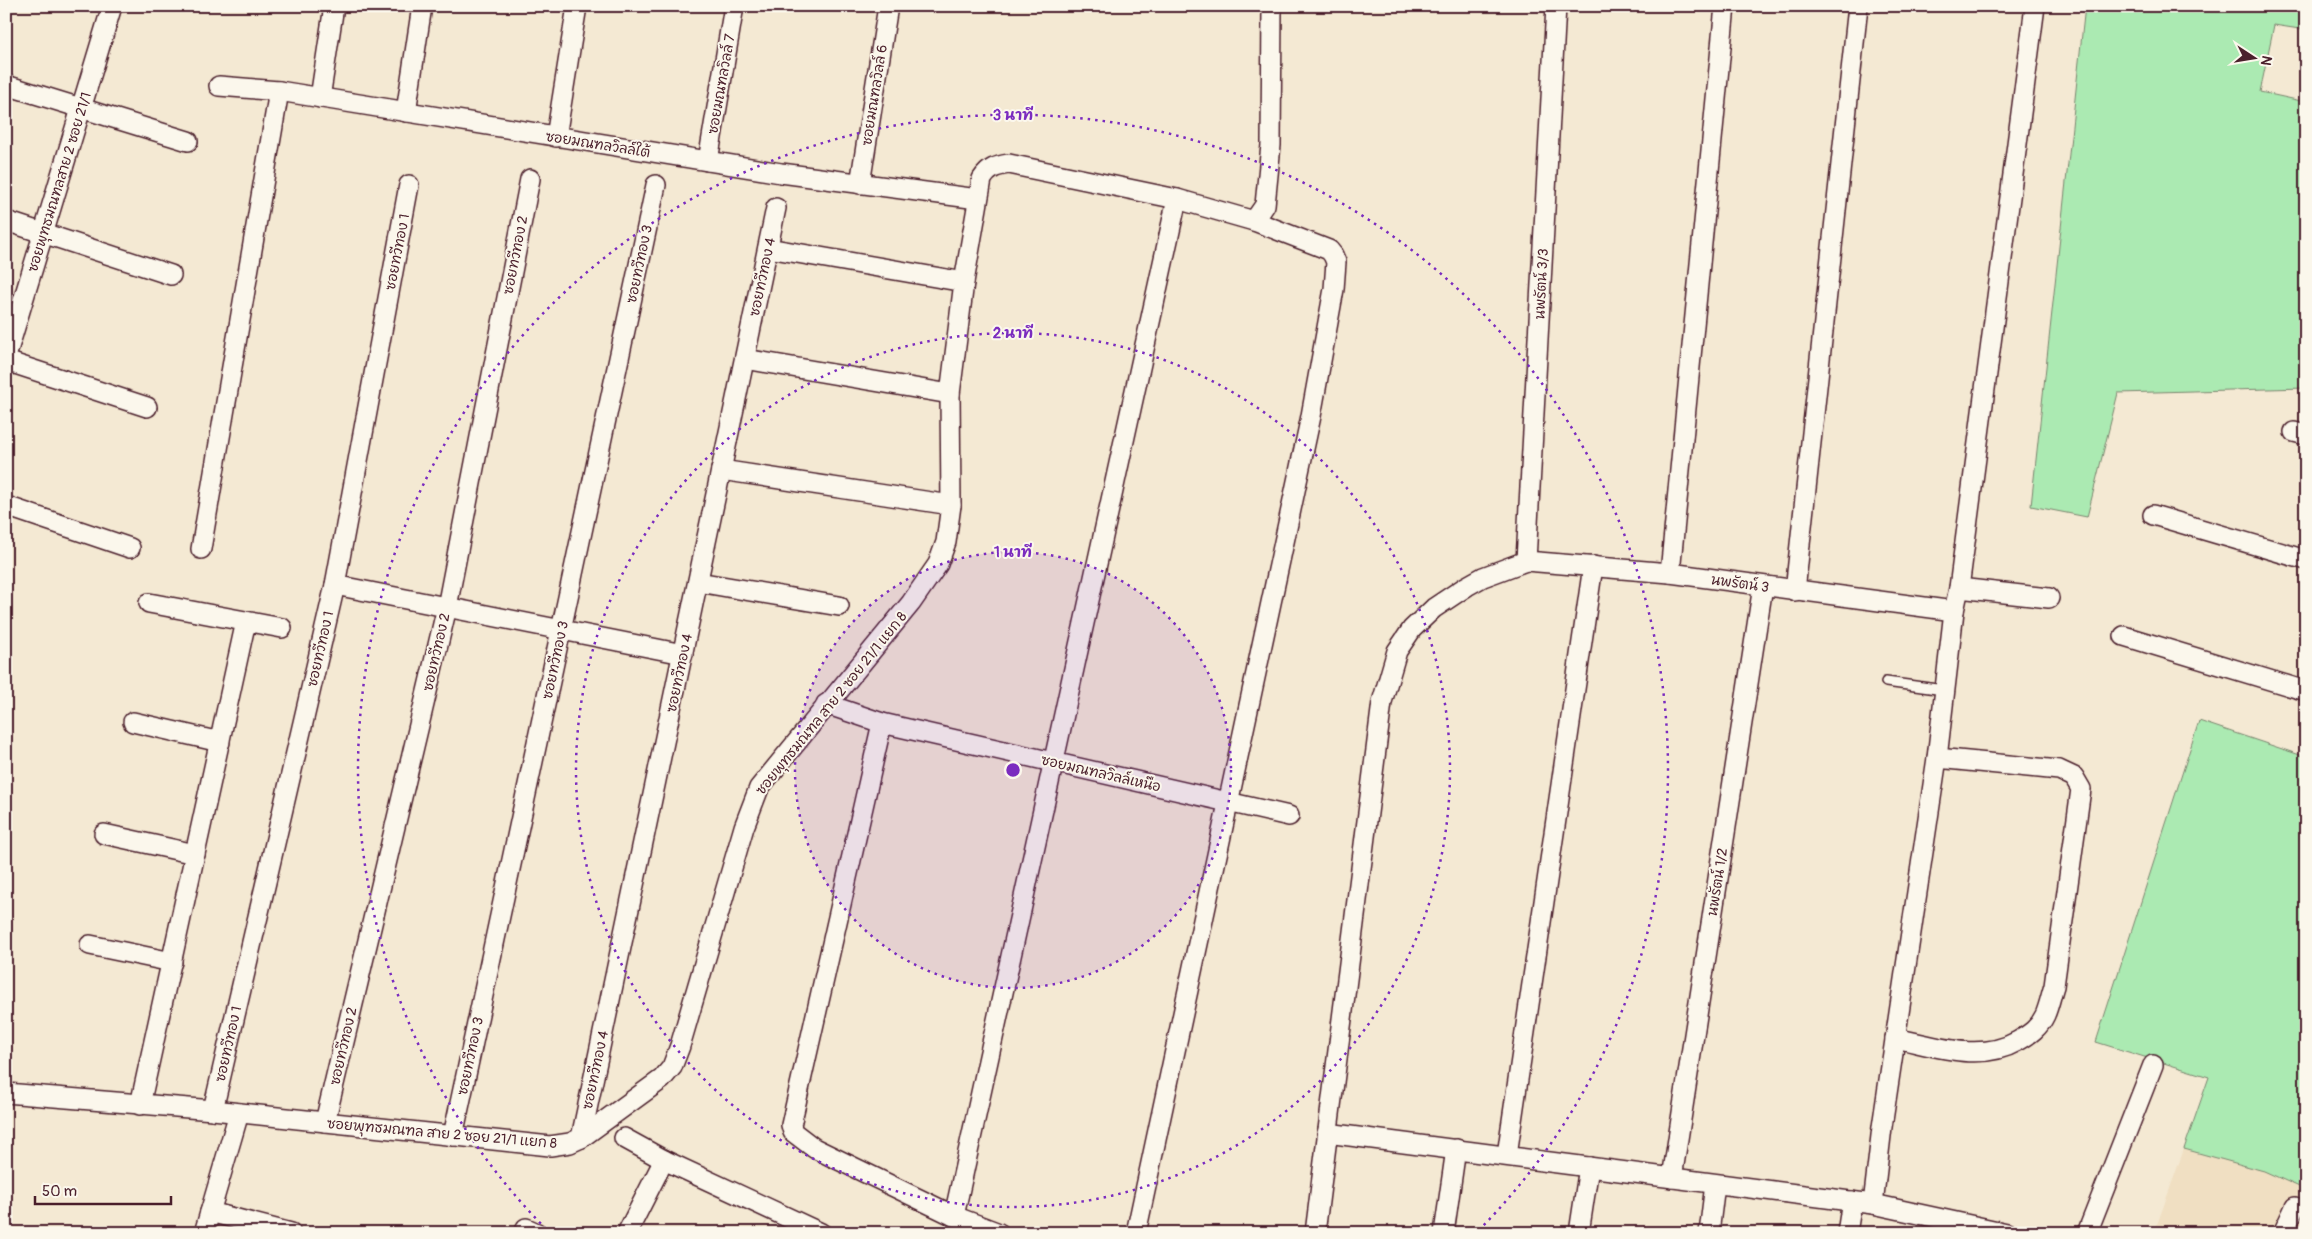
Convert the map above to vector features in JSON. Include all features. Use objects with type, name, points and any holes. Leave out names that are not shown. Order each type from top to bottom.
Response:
[{"type":"street","name":"ซอยพุทธมณฑลสาย 2 ซอย 21/1","points":[[6,359],[112,6]]},
{"type":"street","points":[[320,98],[334,6]]},
{"type":"street","points":[[406,112],[422,6]]},
{"type":"street","points":[[556,137],[578,6]]},
{"type":"street","name":"ซอยมณฑลวิลล์ 7","points":[[708,161],[734,6]]},
{"type":"street","name":"ซอยมณฑลวิลล์ 6","points":[[860,184],[888,6]]},
{"type":"street","points":[[1254,221],[1265,205],[1271,145],[1272,6]]},
{"type":"street","name":"นพรัตน์ 3/3","points":[[1526,561],[1556,6]]},
{"type":"street","points":[[1670,573],[1725,6]]},
{"type":"street","points":[[1795,591],[1858,6]]},
{"type":"street","points":[[1874,1204],[1895,1038],[1937,758],[1954,611],[1959,588],[2034,6]]},
{"type":"street","points":[[6,85],[188,142]]},
{"type":"street","name":"ซอยมณฑลวิลล์ใต้","points":[[219,86],[279,91],[708,161],[860,184],[978,199]]},
{"type":"street","points":[[201,549],[279,91]]},
{"type":"street","name":"ซอยพุทธมณฑล สาย 2 ซอย 21/1 แยก 8","points":[[6,1093],[213,1110],[550,1146],[570,1143],[581,1138],[662,1079],[672,1067],[680,1046],[751,806],[760,788],[826,704],[911,603],[938,564],[946,542],[952,505],[950,394],[964,282],[978,199],[982,179],[988,171],[996,166],[1008,164],[1177,199],[1254,221],[1328,250],[1336,262],[1327,336],[1311,416],[1136,1233]]},
{"type":"street","name":"ซอยทวีทอง 2","points":[[325,1122],[446,607],[530,179]]},
{"type":"street","name":"ซอยทวีทอง 3","points":[[454,1136],[656,184]]},
{"type":"street","name":"ซอยทวีทอง 1","points":[[213,1110],[334,585],[409,185]]},
{"type":"street","points":[[954,1216],[1052,762],[1177,199]]},
{"type":"street","name":"ซอยทวีทอง 4","points":[[581,1138],[776,208]]},
{"type":"street","points":[[6,221],[171,275]]},
{"type":"street","points":[[768,248],[964,282]]},
{"type":"street","points":[[6,359],[147,407]]},
{"type":"street","points":[[745,359],[950,394]]},
{"type":"street","points":[[721,470],[952,505]]},
{"type":"street","points":[[6,506],[130,548]]},
{"type":"street","points":[[2153,515],[2306,560]]},
{"type":"street","points":[[1315,1233],[1382,702],[1397,651],[1412,629],[1434,608],[1483,577],[1526,561]]},
{"type":"street","name":"นพรัตน์ 3","points":[[1526,561],[1670,573],[1954,611]]},
{"type":"street","points":[[1507,1156],[1593,566]]},
{"type":"street","points":[[698,582],[839,606]]},
{"type":"street","points":[[334,585],[683,654]]},
{"type":"street","name":"นพรัตน์ 1/2","points":[[1672,1178],[1763,586]]},
{"type":"street","points":[[1959,588],[2049,598]]},
{"type":"street","points":[[149,603],[282,628]]},
{"type":"street","points":[[140,1105],[246,621]]},
{"type":"street","points":[[2124,636],[2306,691]]},
{"type":"street","name":"ซอยมณฑลวิลล์เหนือ","points":[[826,704],[882,723],[1289,816]]},
{"type":"street","points":[[133,722],[220,742]]},
{"type":"street","points":[[882,723],[791,1125],[793,1132],[798,1138],[814,1148],[954,1216],[999,1233]]},
{"type":"street","points":[[1895,1038],[1961,1052],[1986,1053],[2008,1047],[2033,1033],[2045,1015],[2054,986],[2081,789],[2074,777],[2059,770],[1937,758]]},
{"type":"street","points":[[104,834],[195,854]]},
{"type":"street","points":[[90,945],[172,962]]},
{"type":"street","points":[[2087,1233],[2153,1065]]},
{"type":"street","points":[[204,1233],[240,1113]]},
{"type":"street","points":[[1327,1133],[1874,1204],[2008,1233]]},
{"type":"street","points":[[624,1138],[664,1160],[821,1233]]},
{"type":"street","points":[[1444,1233],[1456,1149]]},
{"type":"street","points":[[627,1233],[664,1160]]},
{"type":"street","points":[[1579,1233],[1588,1167]]},
{"type":"street","points":[[1709,1233],[1715,1184]]},
{"type":"street","points":[[1847,1233],[1852,1201]]},
{"type":"street","points":[[2283,1233],[2295,1207]]},
{"type":"street","points":[[210,1212],[291,1233]]},
{"type":"lane","points":[[1886,682],[1944,690]]},
{"type":"shaded area","points":[[2184,1149],[2264,1171],[2306,1190],[2306,1233],[2154,1233]]},
{"type":"green space","points":[[2085,6],[2306,6],[2306,30],[2274,25],[2260,92],[2306,102],[2306,388],[2118,393],[2087,517],[2031,506]]},
{"type":"green space","points":[[2199,721],[2306,757],[2306,1190],[2264,1171],[2184,1149],[2209,1077],[2096,1042]]}]
